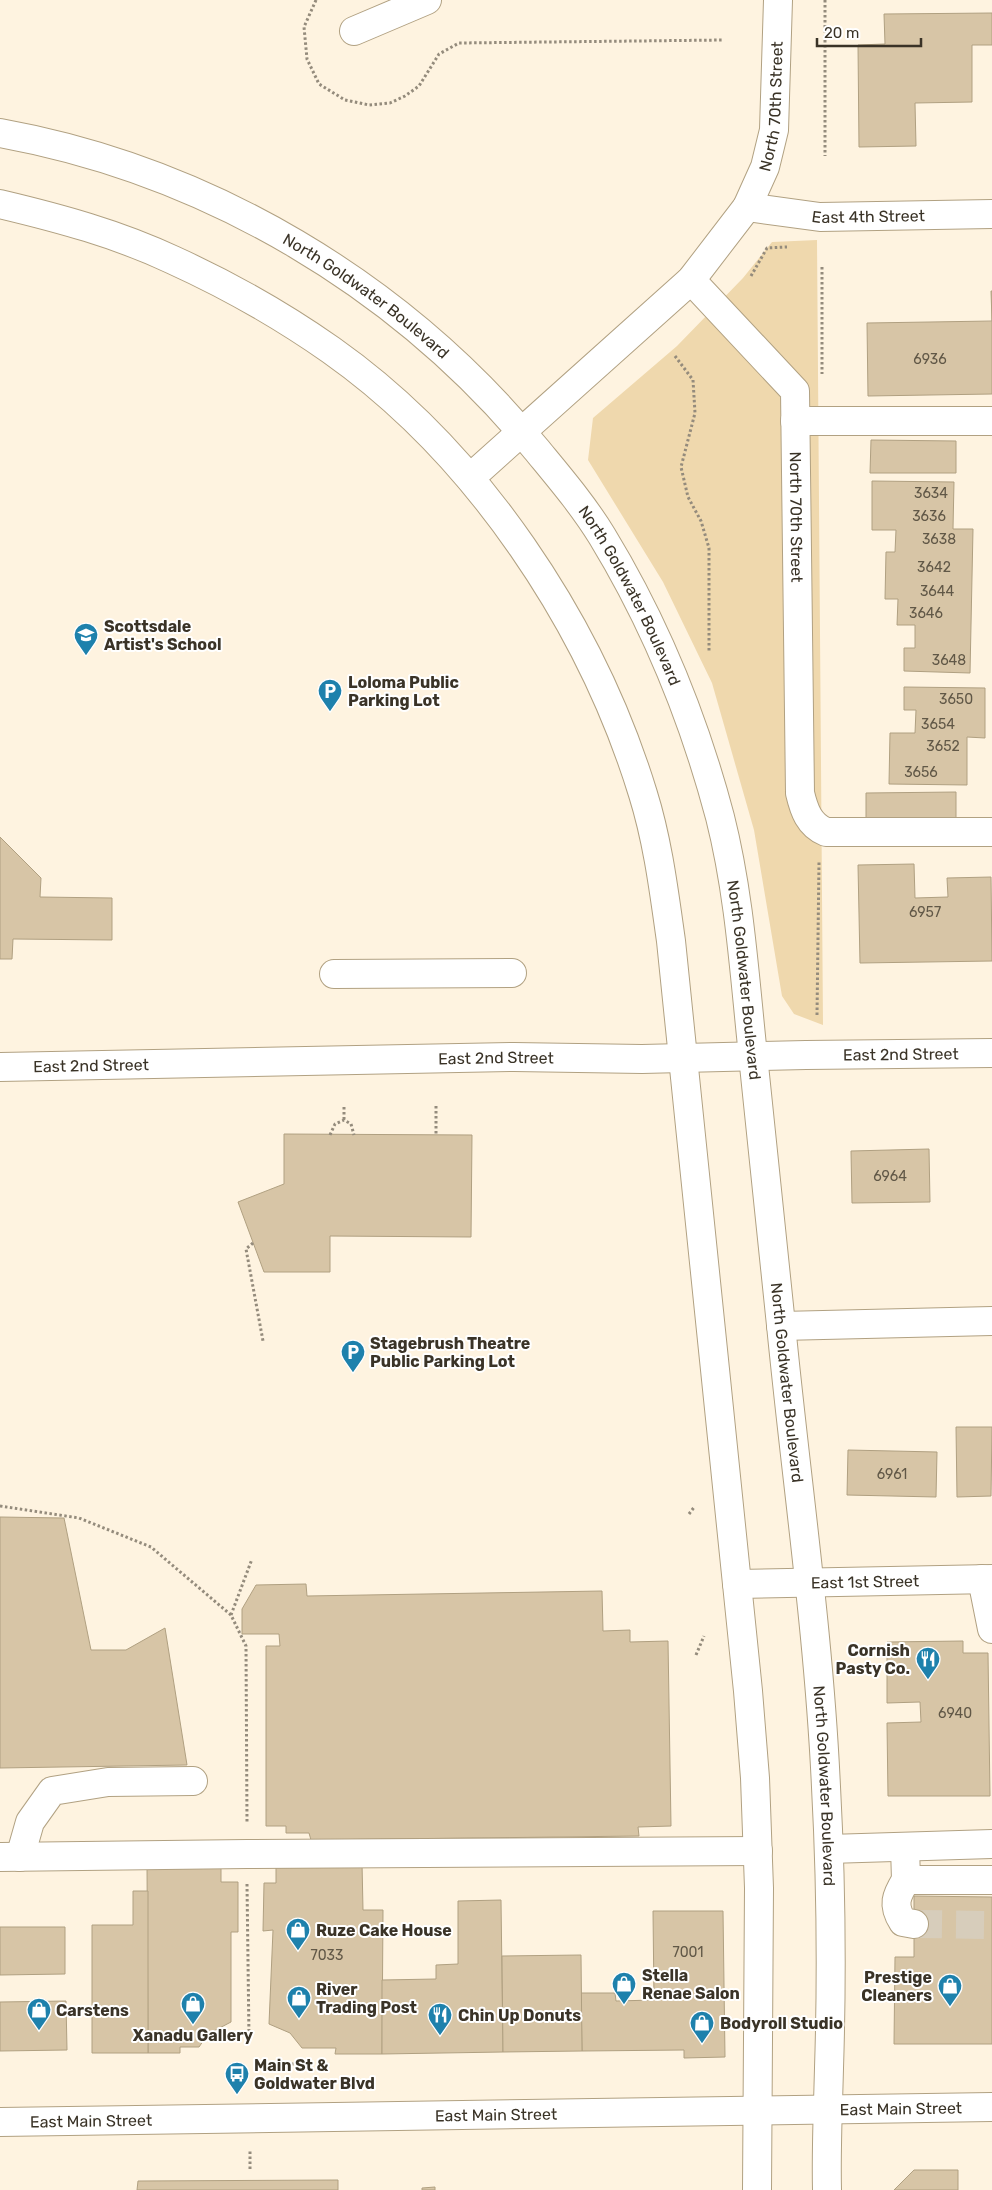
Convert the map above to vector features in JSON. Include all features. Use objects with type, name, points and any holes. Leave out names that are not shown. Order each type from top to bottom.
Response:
[{"type":"main road","points":[[354,31],[427,0]]},
{"type":"main road","name":"North 70th Street","points":[[470,478],[691,280],[746,207],[765,167],[774,130],[778,0]]},
{"type":"main road","name":"North Goldwater Boulevard","points":[[0,133],[89,154],[151,174],[211,199],[268,227],[378,297],[428,337],[472,379],[521,432],[569,489],[599,531],[638,601],[658,642],[682,701],[703,759],[720,820],[734,885],[809,1582],[822,1717],[829,1849],[827,2190]]},
{"type":"main road","points":[[0,204],[52,216],[120,238],[171,259],[223,284],[278,315],[332,351],[381,390],[429,433],[470,478],[505,524],[544,581],[567,619],[604,691],[628,750],[643,795],[663,886],[672,941],[754,1768],[758,1851],[757,2190]]},
{"type":"main road","name":"East 4th Street","points":[[746,207],[820,217],[992,214]]},
{"type":"main road","name":"North 70th Street","points":[[691,280],[795,391],[800,794],[804,812],[819,829],[826,832],[992,832]]},
{"type":"main road","points":[[796,421],[992,421]]},
{"type":"main road","points":[[334,974],[512,973]]},
{"type":"main road","name":"East 2nd Street","points":[[0,1067],[504,1057],[642,1059],[992,1053]]},
{"type":"main road","points":[[781,1326],[992,1321]]},
{"type":"main road","points":[[987,1579],[992,1629]]},
{"type":"main road","name":"East 1st Street","points":[[737,1584],[987,1579]]},
{"type":"main road","points":[[10,1857],[30,1822],[52,1791],[108,1782],[193,1781]]},
{"type":"main road","points":[[829,1849],[992,1844]]},
{"type":"main road","points":[[905,1847],[906,1880],[898,1895],[896,1912],[902,1922],[914,1924]]},
{"type":"main road","points":[[10,1857],[758,1851]]},
{"type":"main road","points":[[906,1880],[992,1880]]},
{"type":"main road","name":"East Main Street","points":[[0,2122],[992,2107]]},
{"type":"path","points":[[316,0],[304,27],[307,59],[319,84],[344,100],[369,105],[390,103],[405,96],[419,86],[440,54],[459,42],[724,40]]},
{"type":"path","points":[[824,0],[826,156]]},
{"type":"path","points":[[751,276],[767,248],[796,246]]},
{"type":"path","points":[[675,356],[693,380],[695,412],[681,467],[688,497],[701,521],[709,548],[709,651]]},
{"type":"path","points":[[436,1106],[436,1134]]},
{"type":"path","points":[[344,1107],[344,1120]]},
{"type":"path","points":[[330,1134],[335,1124],[344,1120]]},
{"type":"path","points":[[344,1120],[351,1124],[354,1134]]},
{"type":"path","points":[[253,1243],[246,1249],[263,1341]]},
{"type":"path","points":[[0,1506],[79,1518],[151,1547],[231,1615],[246,1646],[249,2038]]},
{"type":"path","points":[[689,1514],[695,1506]]},
{"type":"path","points":[[231,1615],[252,1559]]},
{"type":"path","points":[[696,1655],[704,1636]]},
{"type":"path","points":[[276,2064],[297,2064]]},
{"type":"path","points":[[250,2141],[250,2169]]},
{"type":"shaded area","points":[[817,240],[823,1025],[794,1014],[782,996],[754,830],[712,683],[663,582],[588,460],[593,418],[677,346],[743,278],[772,242]]},
{"type":"building","points":[[992,13],[992,45],[972,45],[972,102],[915,103],[916,146],[859,147],[858,45],[885,44],[884,14]]},
{"type":"building","points":[[992,321],[992,394],[868,396],[867,323]]},
{"type":"building","points":[[871,440],[956,441],[956,473],[870,473]]},
{"type":"building","points":[[872,481],[954,482],[953,529],[973,529],[970,673],[904,671],[904,648],[915,648],[915,625],[897,625],[898,599],[885,599],[886,552],[895,552],[896,530],[872,530]]},
{"type":"building","points":[[904,687],[985,688],[985,738],[967,737],[967,785],[889,784],[890,733],[915,733],[916,710],[904,710]]},
{"type":"building","points":[[956,792],[956,823],[866,824],[866,793]]},
{"type":"building","points":[[0,837],[41,878],[40,897],[112,898],[112,940],[13,939],[12,959],[0,959]]},
{"type":"building","points":[[914,864],[915,898],[948,897],[947,878],[991,877],[992,961],[860,963],[858,865]]},
{"type":"building","points":[[284,1134],[472,1135],[471,1237],[330,1236],[330,1272],[264,1272],[238,1202],[284,1184]]},
{"type":"building","points":[[929,1149],[930,1202],[852,1203],[851,1151]]},
{"type":"building","points":[[956,1427],[992,1427],[991,1496],[957,1497]]},
{"type":"building","points":[[848,1450],[937,1452],[936,1497],[847,1495]]},
{"type":"building","points":[[0,1517],[64,1518],[91,1650],[126,1650],[165,1628],[187,1765],[0,1768]]},
{"type":"building","points":[[306,1584],[307,1596],[602,1591],[603,1631],[630,1630],[630,1642],[668,1641],[671,1826],[638,1827],[639,1836],[311,1840],[309,1833],[286,1833],[286,1826],[266,1826],[266,1646],[280,1646],[279,1634],[242,1634],[242,1609],[256,1585]]},
{"type":"building","points":[[963,1641],[963,1653],[988,1653],[990,1796],[888,1796],[887,1723],[921,1722],[920,1702],[887,1703],[887,1642]]},
{"type":"building","points":[[276,1862],[362,1863],[363,1910],[383,1910],[382,2054],[335,2054],[336,2048],[302,2048],[290,2033],[269,2024],[273,1930],[263,1931],[264,1883],[276,1883]]},
{"type":"building","points":[[147,1864],[221,1864],[221,1882],[238,1882],[238,1932],[231,1932],[231,2022],[208,2034],[199,2047],[180,2047],[180,2053],[148,2053]]},
{"type":"building","points":[[133,1891],[148,1891],[148,2053],[92,2053],[92,1925],[133,1925]]},
{"type":"building","points":[[914,1896],[992,1897],[992,2044],[894,2044],[895,1957],[914,1957]]},
{"type":"building","points":[[501,1900],[503,2052],[382,2054],[382,1980],[436,1979],[436,1965],[458,1964],[458,1901]]},
{"type":"building","points":[[653,1911],[723,1911],[725,2057],[684,2058],[684,2050],[582,2051],[581,1993],[615,1993],[616,2001],[654,2000]]},
{"type":"building","points":[[0,1927],[65,1927],[65,1974],[0,1975]]},
{"type":"building","points":[[581,1955],[582,2051],[503,2052],[502,1956]]},
{"type":"building","points":[[66,2001],[67,2050],[0,2051],[0,2002]]},
{"type":"building","points":[[914,2170],[958,2170],[958,2190],[894,2190]]},
{"type":"building","points":[[338,2180],[338,2190],[137,2190],[138,2181]]},
{"type":"building","points":[[435,2187],[435,2190],[422,2190],[422,2188]]},
{"type":"tunnel","points":[[914,1924],[992,1925]]},
{"type":"place","name":"Scottsdale Artist's School","points":[[86,656]]},
{"type":"place","name":"Loloma Public Parking Lot","points":[[330,712]]},
{"type":"place","name":"Stagebrush Theatre Public Parking Lot","points":[[353,1373]]},
{"type":"place","name":"Cornish Pasty Co.","points":[[928,1680]]},
{"type":"place","name":"Ruze Cake House","points":[[298,1951]]},
{"type":"place","name":"Stella Renae Salon","points":[[624,2005]]},
{"type":"place","name":"Prestige Cleaners","points":[[950,2007]]},
{"type":"place","name":"River Trading Post","points":[[299,2019]]},
{"type":"place","name":"Xanadu Gallery","points":[[193,2025]]},
{"type":"place","name":"Carstens","points":[[39,2031]]},
{"type":"place","name":"Chin Up Donuts","points":[[440,2036]]},
{"type":"place","name":"Bodyroll Studio","points":[[702,2044]]},
{"type":"place","name":"Main St & Goldwater Blvd","points":[[237,2095]]}]
